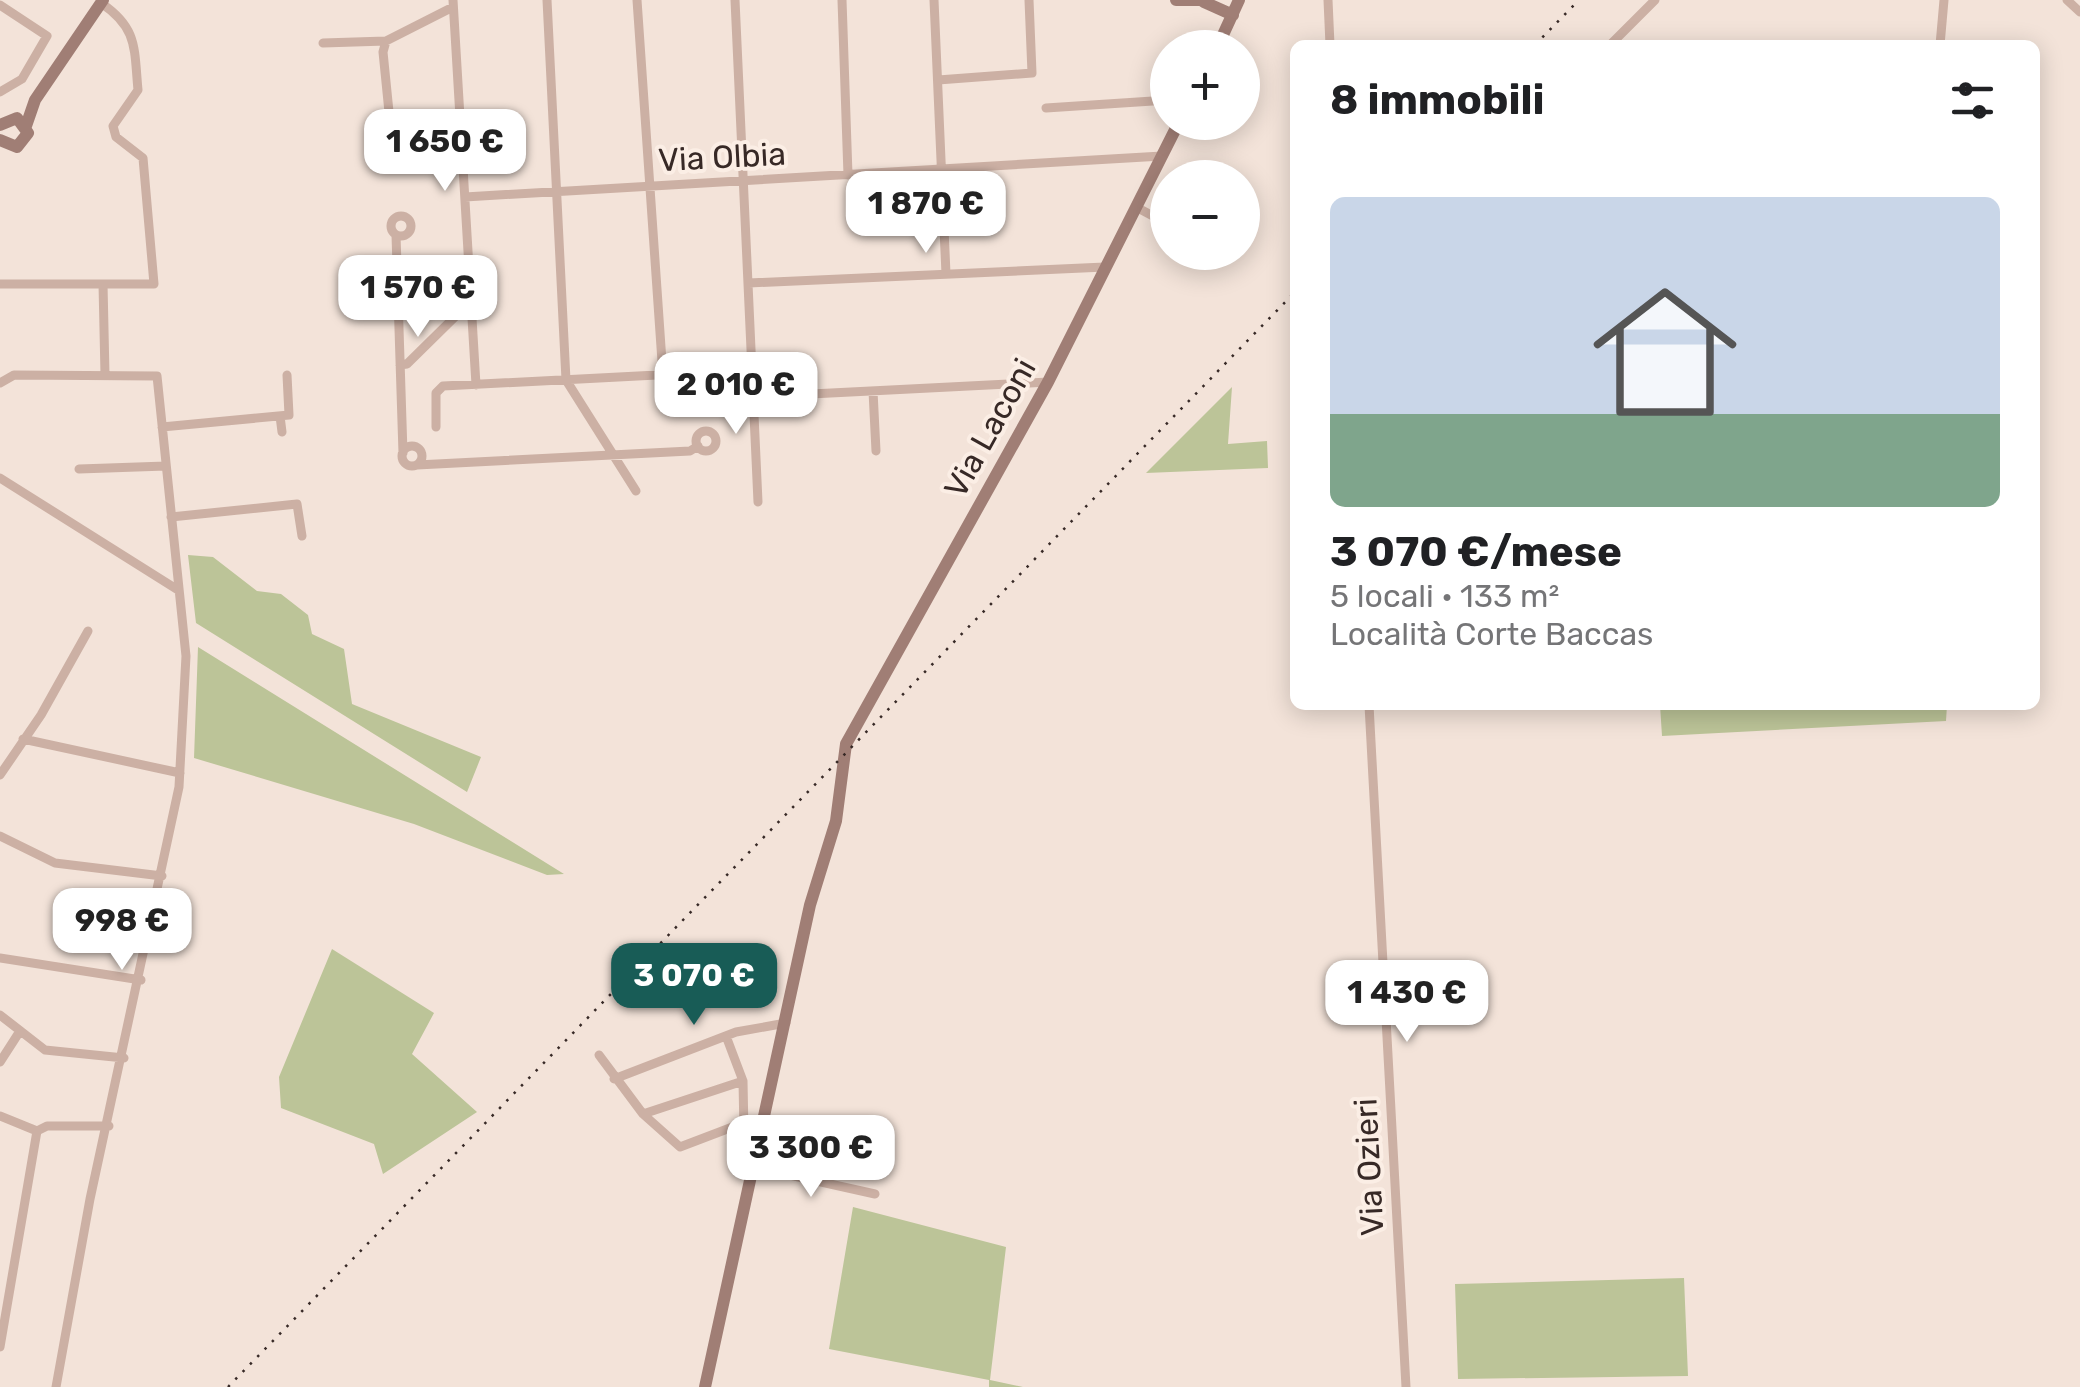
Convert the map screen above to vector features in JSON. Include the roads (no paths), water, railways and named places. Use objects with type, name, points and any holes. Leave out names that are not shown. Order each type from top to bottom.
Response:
[{"type":"street","points":[[547,0],[566,380],[636,491]]},
{"type":"street","points":[[637,0],[663,376]]},
{"type":"street","points":[[734,0],[758,502]]},
{"type":"street","points":[[842,0],[848,175]]},
{"type":"street","points":[[934,0],[946,274]]},
{"type":"street","points":[[938,80],[1032,72],[1029,0]]},
{"type":"street","points":[[1176,0],[1206,1],[1233,15]]},
{"type":"street","points":[[1226,30],[1238,0]]},
{"type":"street","points":[[1328,0],[1330,40]]},
{"type":"street","points":[[1615,40],[1656,0]]},
{"type":"street","points":[[1940,40],[1944,0]]},
{"type":"street","points":[[2067,0],[2080,12]]},
{"type":"street","points":[[0,163],[4,143],[26,140],[9,122],[36,100],[102,1],[127,24],[133,36],[138,90],[113,126],[116,137],[143,158],[154,284],[0,284]]},
{"type":"street","points":[[322,43],[386,42],[454,2],[476,384]]},
{"type":"street","points":[[0,5],[47,36],[22,79],[0,92]]},
{"type":"street","points":[[386,42],[383,52],[390,122]]},
{"type":"street","points":[[1046,108],[1150,101]]},
{"type":"street","name":"Via Laconi","points":[[705,1387],[810,905],[836,821],[843,756],[867,705],[1048,382],[1170,140]]},
{"type":"street","name":"Via Olbia","points":[[465,197],[1162,156]]},
{"type":"street","points":[[1136,207],[1150,214]]},
{"type":"street","points":[[396,235],[401,438],[407,450],[420,460],[432,466],[690,451],[698,446]]},
{"type":"street","points":[[749,284],[1105,266]]},
{"type":"street","points":[[103,284],[105,375]]},
{"type":"street","points":[[400,365],[407,364],[471,301]]},
{"type":"street","points":[[436,426],[436,393],[442,386],[753,370]]},
{"type":"street","points":[[0,383],[14,376],[158,376],[186,656],[180,772],[162,876],[90,1199],[56,1387]]},
{"type":"street","points":[[162,427],[289,415],[286,376]]},
{"type":"street","points":[[754,397],[1048,382]]},
{"type":"street","points":[[873,391],[876,451]]},
{"type":"street","points":[[280,416],[282,432]]},
{"type":"street","points":[[407,450],[406,464],[420,460]]},
{"type":"street","points":[[79,469],[166,466]]},
{"type":"street","points":[[0,478],[178,590]]},
{"type":"street","points":[[171,517],[297,504],[302,536]]},
{"type":"street","points":[[0,774],[88,631]]},
{"type":"street","name":"Via Ozieri","points":[[1369,710],[1406,1387]]},
{"type":"street","points":[[23,740],[180,772]]},
{"type":"street","points":[[0,836],[55,864],[162,876]]},
{"type":"street","points":[[0,958],[141,980]]},
{"type":"street","points":[[0,1015],[45,1050],[124,1058]]},
{"type":"street","points":[[614,1079],[726,1036],[786,1023]]},
{"type":"street","points":[[0,1062],[20,1031]]},
{"type":"street","points":[[726,1036],[743,1081],[744,1134],[760,1141]]},
{"type":"street","points":[[599,1055],[643,1114],[680,1146],[743,1123]]},
{"type":"street","points":[[643,1114],[743,1081]]},
{"type":"street","points":[[0,1116],[37,1131]]},
{"type":"street","points":[[37,1131],[46,1126],[109,1126]]},
{"type":"street","points":[[0,1346],[37,1131]]},
{"type":"street","points":[[754,1168],[876,1194]]},
{"type":"railway","points":[[1540,40],[1579,0]]},
{"type":"railway","points":[[228,1387],[1290,297]]}]
